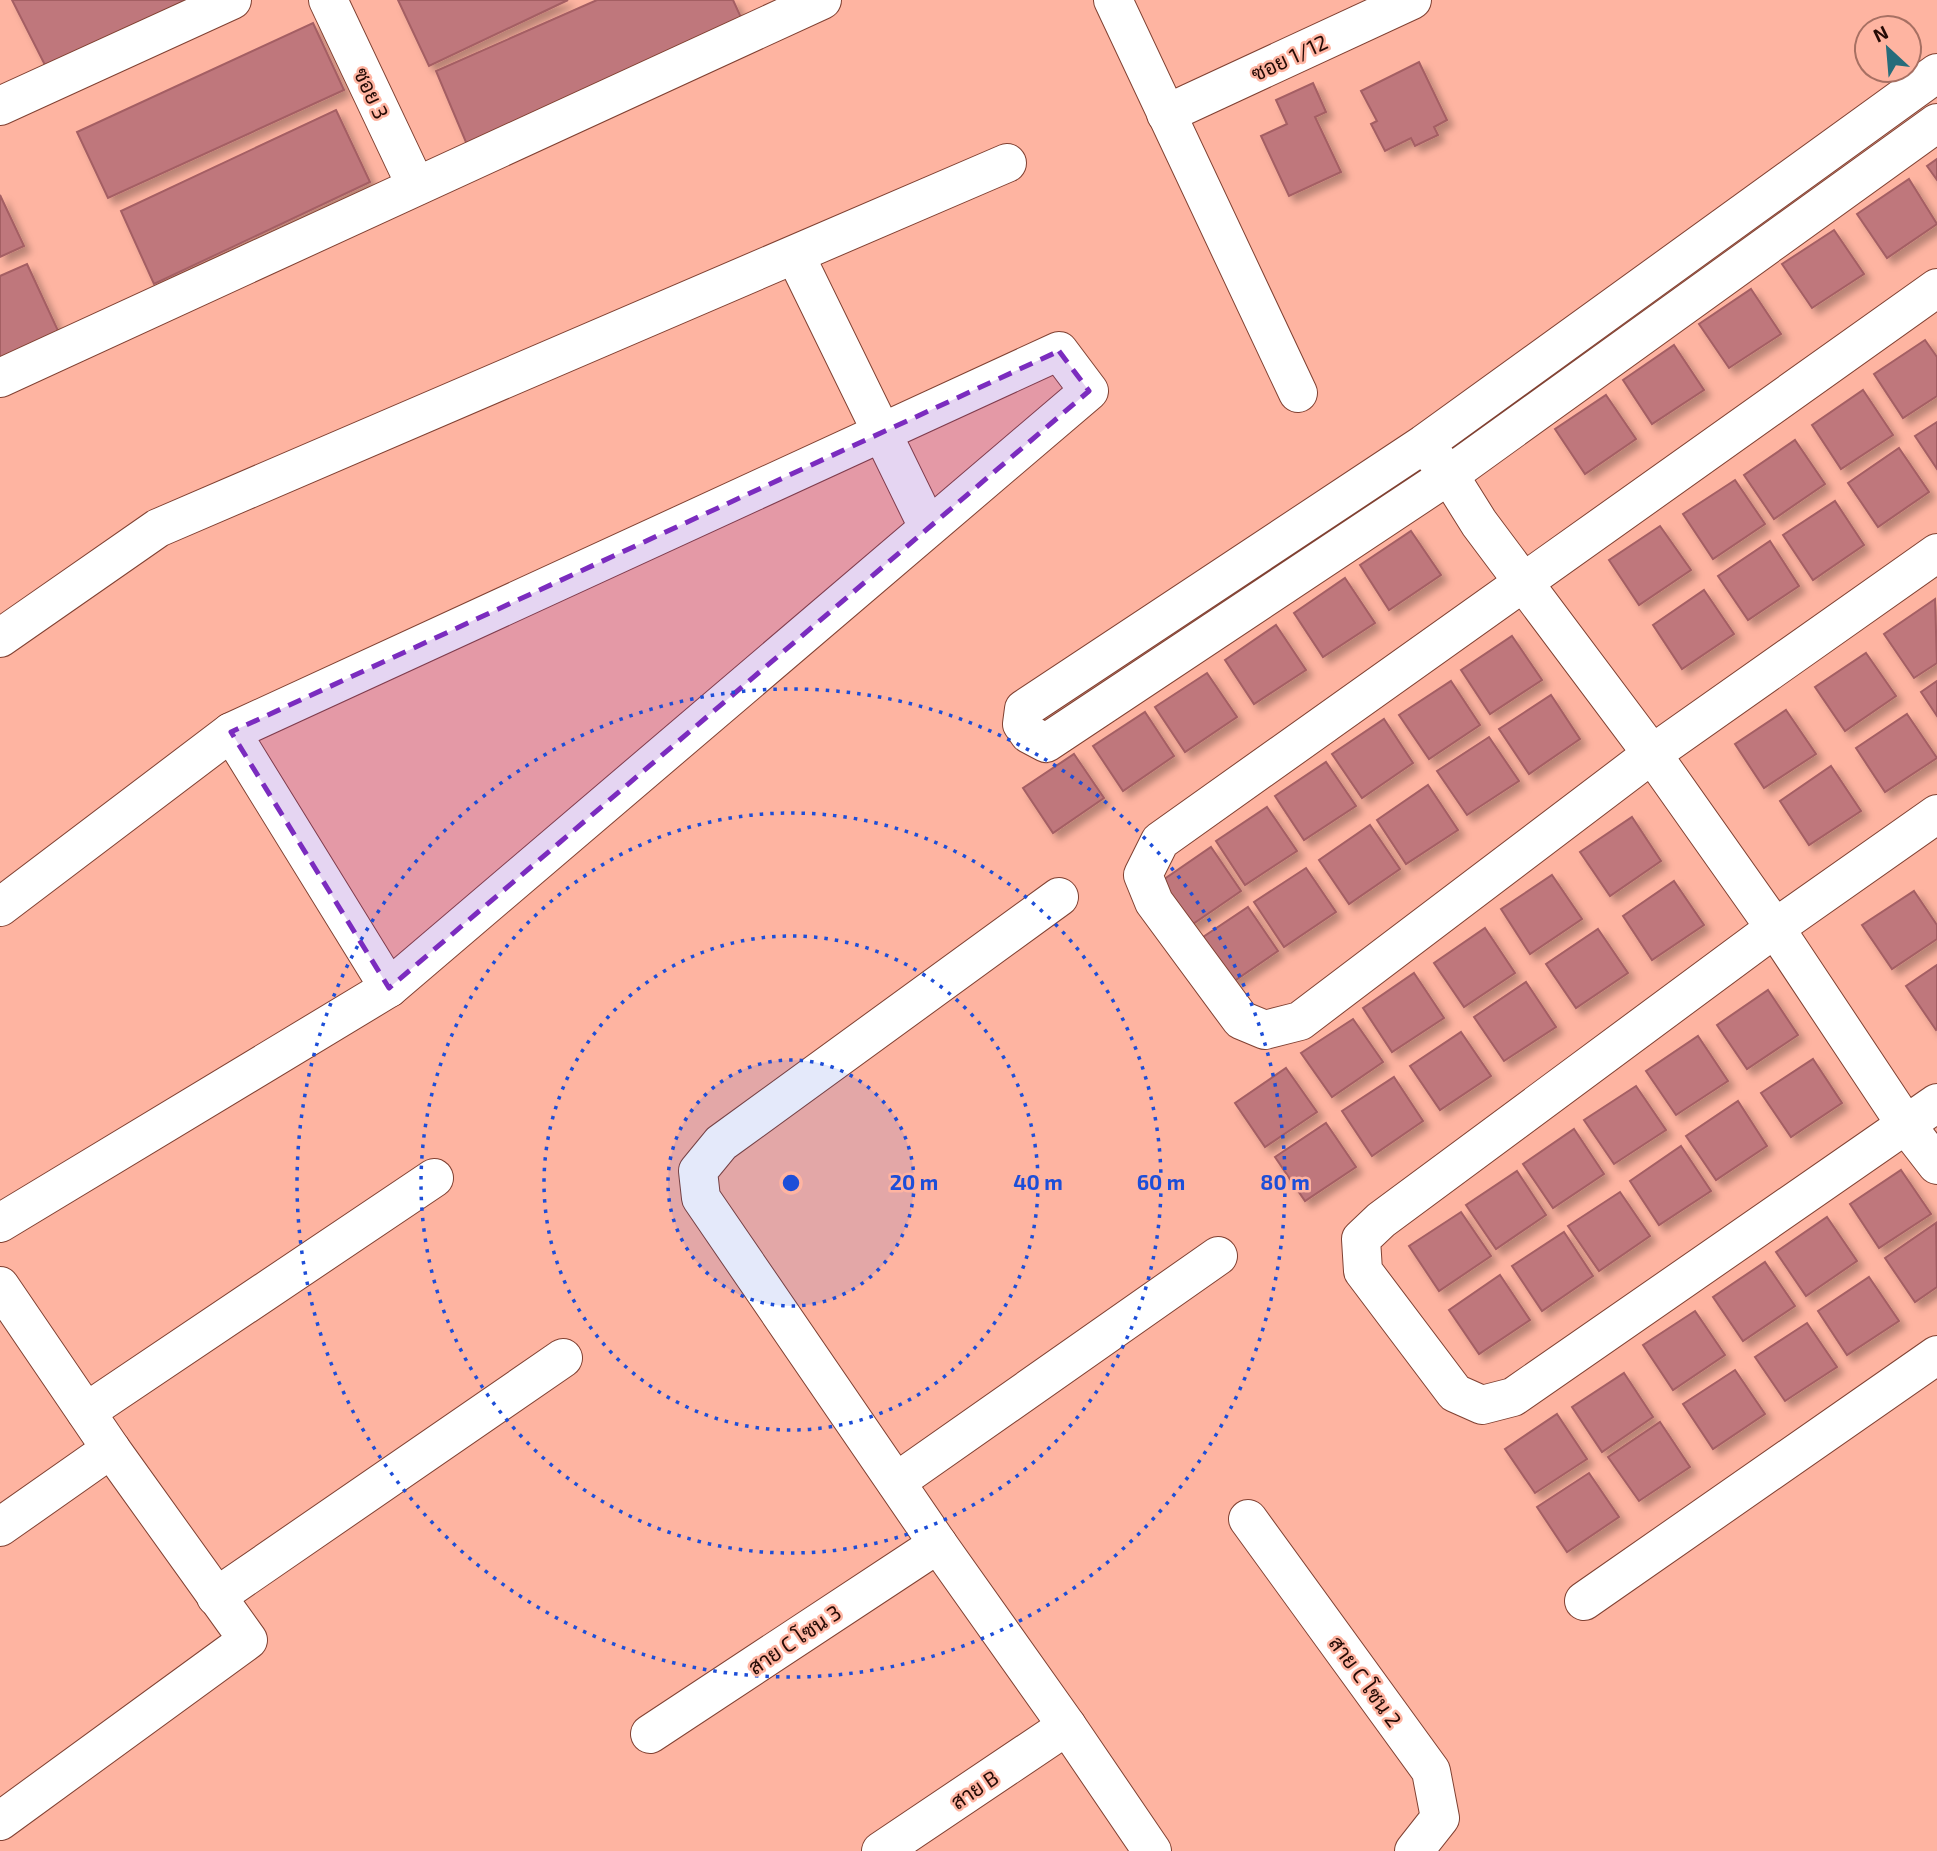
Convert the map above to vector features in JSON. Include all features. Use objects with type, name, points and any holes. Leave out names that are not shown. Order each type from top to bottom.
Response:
[{"type":"street","points":[[0,106],[232,0]]},
{"type":"street","name":"ซอย 3","points":[[328,0],[416,186]]},
{"type":"street","points":[[0,378],[822,0]]},
{"type":"street","points":[[1112,0],[1298,393]]},
{"type":"street","name":"ซอย 1/12","points":[[1166,114],[1412,0]]},
{"type":"street","points":[[1937,73],[1424,444],[1024,709],[1022,723],[1029,734],[1046,743],[1449,475],[1937,123]]},
{"type":"street","points":[[0,638],[158,528],[1007,163]]},
{"type":"street","points":[[794,255],[928,527]]},
{"type":"street","points":[[1937,288],[1160,841],[1143,875],[1154,902],[1241,1020],[1265,1030],[1300,1021],[1651,754],[1937,553]]},
{"type":"street","points":[[0,907],[231,732],[1059,351],[1089,391],[389,988],[0,1223]]},
{"type":"street","points":[[1424,444],[1449,475],[1521,582],[1651,754],[1775,928],[1906,1125],[1937,1164]]},
{"type":"street","points":[[231,732],[389,988]]},
{"type":"street","points":[[1937,814],[1775,928],[1381,1220],[1361,1239],[1363,1271],[1455,1393],[1482,1405],[1493,1402],[1513,1396],[1937,1103]]},
{"type":"street","points":[[1059,897],[720,1143],[698,1171],[701,1198],[937,1544],[1068,1726],[1152,1851]]},
{"type":"street","points":[[86,1412],[434,1178]]},
{"type":"street","points":[[896,1482],[1218,1256]]},
{"type":"street","points":[[0,1286],[111,1449],[248,1640],[0,1821]]},
{"type":"street","points":[[1584,1601],[1937,1355]]},
{"type":"street","points":[[216,1597],[563,1358]]},
{"type":"street","points":[[0,1527],[111,1449]]},
{"type":"street","name":"สาย C โซน 2","points":[[1248,1519],[1431,1771],[1440,1818],[1414,1851]]},
{"type":"street","name":"สาย C โซน 3","points":[[650,1734],[937,1544]]},
{"type":"street","name":"สาย B","points":[[881,1851],[1068,1726]]},
{"type":"highlighted area","points":[[1059,351],[1089,391],[389,988],[231,732]]},
{"type":"building","points":[[12,0],[186,0],[47,69]]},
{"type":"building","points":[[398,0],[568,0],[429,66]]},
{"type":"building","points":[[597,0],[733,0],[744,24],[468,147],[436,71]]},
{"type":"building","points":[[313,23],[344,90],[108,198],[77,132]]},
{"type":"building","points":[[1419,62],[1447,120],[1434,127],[1438,135],[1415,146],[1411,138],[1385,151],[1371,124],[1377,121],[1361,91]]},
{"type":"building","points":[[1313,83],[1326,112],[1315,117],[1341,172],[1289,196],[1261,136],[1287,124],[1276,100]]},
{"type":"building","points":[[336,110],[370,182],[154,284],[121,211]]},
{"type":"building","points":[[1937,159],[1937,180],[1927,166]]},
{"type":"building","points":[[1909,179],[1937,224],[1887,258],[1857,214]]},
{"type":"building","points":[[0,195],[24,246],[0,257]]},
{"type":"building","points":[[1834,230],[1864,274],[1812,308],[1782,264]]},
{"type":"building","points":[[27,264],[60,335],[0,362],[0,276]]},
{"type":"building","points":[[1751,289],[1781,334],[1729,368],[1699,324]]},
{"type":"building","points":[[1925,340],[1937,357],[1937,396],[1903,418],[1874,374]]},
{"type":"building","points":[[1674,345],[1704,390],[1652,424],[1623,380]]},
{"type":"building","points":[[1863,390],[1893,435],[1841,469],[1812,425]]},
{"type":"building","points":[[1606,395],[1636,439],[1585,474],[1555,429]]},
{"type":"building","points":[[1937,422],[1937,469],[1915,436]]},
{"type":"building","points":[[1795,440],[1825,484],[1774,519],[1744,475]]},
{"type":"building","points":[[1899,448],[1929,492],[1878,527],[1848,483]]},
{"type":"building","points":[[1735,480],[1765,524],[1713,559],[1683,514]]},
{"type":"building","points":[[1835,501],[1864,545],[1813,580],[1783,535]]},
{"type":"building","points":[[1660,526],[1691,570],[1639,605],[1609,560]]},
{"type":"building","points":[[1411,531],[1441,575],[1389,610],[1360,565]]},
{"type":"building","points":[[1770,541],[1799,586],[1748,620],[1718,576]]},
{"type":"building","points":[[1345,578],[1375,623],[1323,657],[1294,613]]},
{"type":"building","points":[[1704,590],[1734,634],[1682,669],[1653,625]]},
{"type":"building","points":[[1935,599],[1937,663],[1914,678],[1884,634]]},
{"type":"building","points":[[1276,625],[1306,670],[1254,704],[1225,660]]},
{"type":"building","points":[[1512,636],[1542,680],[1490,714],[1461,670]]},
{"type":"building","points":[[1866,653],[1896,696],[1845,731],[1815,687]]},
{"type":"building","points":[[1207,673],[1237,717],[1185,752],[1155,707]]},
{"type":"building","points":[[1451,681],[1480,725],[1429,759],[1399,715]]},
{"type":"building","points":[[1937,681],[1937,716],[1921,692]]},
{"type":"building","points":[[1551,695],[1580,739],[1529,774],[1499,729]]},
{"type":"building","points":[[1786,710],[1816,754],[1764,788],[1735,744]]},
{"type":"building","points":[[1145,712],[1174,756],[1123,791],[1093,746]]},
{"type":"building","points":[[1907,714],[1937,758],[1885,792],[1856,748]]},
{"type":"building","points":[[1384,719],[1413,763],[1362,798],[1332,754]]},
{"type":"building","points":[[1489,737],[1519,781],[1467,815],[1437,771]]},
{"type":"building","points":[[1074,754],[1104,798],[1053,833],[1023,788]]},
{"type":"building","points":[[1326,762],[1356,806],[1304,840],[1275,796]]},
{"type":"building","points":[[1831,766],[1861,811],[1809,845],[1780,801]]},
{"type":"building","points":[[1428,785],[1458,830],[1406,864],[1377,820]]},
{"type":"building","points":[[1267,807],[1297,851],[1245,885],[1216,841]]},
{"type":"building","points":[[1632,817],[1661,861],[1610,896],[1580,852]]},
{"type":"building","points":[[1370,825],[1400,869],[1349,904],[1319,860]]},
{"type":"building","points":[[1211,847],[1241,891],[1190,926],[1160,882]]},
{"type":"building","points":[[1306,868],[1336,912],[1284,947],[1254,902]]},
{"type":"building","points":[[1552,875],[1582,919],[1530,954],[1501,909]]},
{"type":"building","points":[[1674,881],[1704,925],[1652,960],[1623,916]]},
{"type":"building","points":[[1914,891],[1937,925],[1937,939],[1892,969],[1862,925]]},
{"type":"building","points":[[1248,907],[1278,951],[1227,986],[1197,941]]},
{"type":"building","points":[[1485,928],[1515,973],[1464,1007],[1434,963]]},
{"type":"building","points":[[1598,929],[1628,973],[1576,1008],[1546,964]]},
{"type":"building","points":[[1937,965],[1937,1029],[1936,1030],[1906,986]]},
{"type":"building","points":[[1414,973],[1444,1018],[1392,1052],[1363,1008]]},
{"type":"building","points":[[1526,982],[1556,1027],[1504,1061],[1474,1017]]},
{"type":"building","points":[[1768,990],[1798,1035],[1747,1069],[1717,1025]]},
{"type":"building","points":[[1353,1019],[1383,1062],[1332,1097],[1301,1053]]},
{"type":"building","points":[[1461,1032],[1491,1076],[1440,1110],[1410,1066]]},
{"type":"building","points":[[1698,1036],[1728,1081],[1676,1115],[1646,1071]]},
{"type":"building","points":[[1813,1059],[1842,1103],[1791,1137],[1761,1093]]},
{"type":"building","points":[[1286,1068],[1317,1112],[1265,1147],[1235,1103]]},
{"type":"building","points":[[1394,1077],[1423,1121],[1372,1156],[1342,1111]]},
{"type":"building","points":[[1636,1086],[1666,1130],[1614,1164],[1584,1120]]},
{"type":"building","points":[[1738,1101],[1767,1146],[1716,1180],[1686,1136]]},
{"type":"building","points":[[1326,1123],[1356,1167],[1305,1201],[1275,1157]]},
{"type":"building","points":[[1574,1129],[1604,1174],[1553,1208],[1523,1164]]},
{"type":"building","points":[[1681,1146],[1711,1191],[1659,1225],[1630,1181]]},
{"type":"building","points":[[1901,1170],[1931,1214],[1879,1248],[1850,1204]]},
{"type":"building","points":[[1517,1171],[1546,1215],[1496,1249],[1466,1205]]},
{"type":"building","points":[[1620,1192],[1650,1236],[1599,1271],[1568,1226]]},
{"type":"building","points":[[1461,1212],[1491,1256],[1439,1291],[1409,1246]]},
{"type":"building","points":[[1827,1217],[1857,1261],[1806,1296],[1776,1252]]},
{"type":"building","points":[[1936,1223],[1937,1287],[1915,1302],[1885,1258]]},
{"type":"building","points":[[1564,1232],[1593,1276],[1542,1311],[1512,1266]]},
{"type":"building","points":[[1765,1262],[1795,1306],[1743,1341],[1713,1297]]},
{"type":"building","points":[[1500,1275],[1530,1320],[1479,1354],[1449,1310]]},
{"type":"building","points":[[1869,1277],[1899,1321],[1847,1355],[1818,1311]]},
{"type":"building","points":[[1695,1311],[1725,1355],[1673,1390],[1643,1345]]},
{"type":"building","points":[[1807,1323],[1837,1367],[1785,1401],[1755,1357]]},
{"type":"building","points":[[1735,1370],[1765,1414],[1713,1449],[1683,1404]]},
{"type":"building","points":[[1624,1373],[1653,1417],[1602,1452],[1572,1407]]},
{"type":"building","points":[[1557,1414],[1587,1459],[1535,1493],[1505,1449]]},
{"type":"building","points":[[1660,1422],[1690,1467],[1639,1501],[1608,1457]]},
{"type":"building","points":[[1589,1473],[1619,1517],[1567,1552],[1537,1507]]}]
